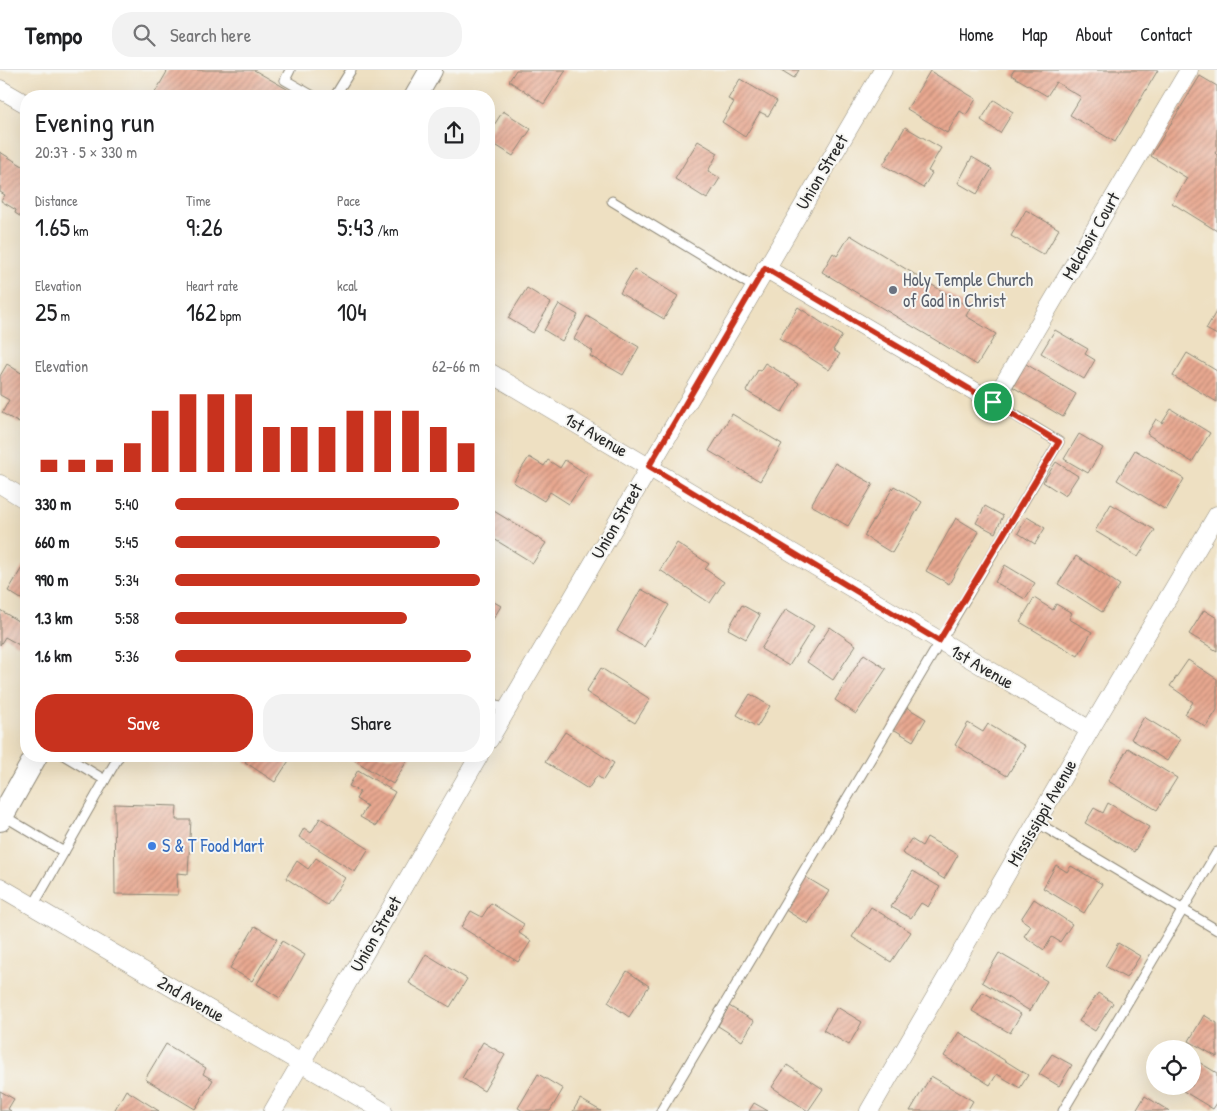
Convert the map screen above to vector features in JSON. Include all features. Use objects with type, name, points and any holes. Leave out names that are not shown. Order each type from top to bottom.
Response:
[{"type":"street","points":[[419,90],[431,70]]},
{"type":"street","name":"Union Street","points":[[495,730],[882,70]]},
{"type":"street","name":"Melchoir Court","points":[[993,402],[1189,70]]},
{"type":"street","points":[[0,89],[20,101]]},
{"type":"street","points":[[765,268],[993,402]]},
{"type":"street","name":"1st Avenue","points":[[495,376],[1090,730]]},
{"type":"street","points":[[0,484],[20,496]]},
{"type":"street","name":"Mississippi Avenue","points":[[869,1111],[1036,822],[1217,516]]},
{"type":"street","points":[[1,818],[33,762]]},
{"type":"street","name":"Union Street","points":[[273,1111],[476,762]]},
{"type":"street","name":"2nd Avenue","points":[[0,887],[383,1111]]},
{"type":"lane","points":[[290,70],[285,80],[302,90]]},
{"type":"lane","points":[[339,90],[351,70]]},
{"type":"lane","points":[[612,201],[754,287]]},
{"type":"lane","points":[[661,1111],[1059,442],[993,402]]},
{"type":"lane","points":[[495,705],[506,711]]},
{"type":"lane","points":[[75,762],[105,780]]},
{"type":"lane","points":[[33,906],[116,762]]},
{"type":"lane","points":[[1,818],[64,852]]},
{"type":"lane","points":[[1036,822],[1217,930]]},
{"type":"lane","points":[[1062,1111],[1217,852]]},
{"type":"building","points":[[168,70],[254,70],[289,90],[156,90]]},
{"type":"building","points":[[516,70],[566,70],[544,104],[509,81]]},
{"type":"building","points":[[781,70],[799,70],[794,78]]},
{"type":"building","points":[[1014,70],[1158,70],[1115,142],[1070,115],[1081,97],[1056,82],[1047,96],[1011,75]]},
{"type":"building","points":[[930,71],[976,99],[966,115],[960,111],[947,133],[907,109]]},
{"type":"building","points":[[1200,76],[1217,86],[1217,150],[1215,153],[1217,155],[1217,231],[1172,203],[1187,178],[1151,156]]},
{"type":"building","points":[[740,79],[777,101],[768,116],[760,112],[745,137],[722,122],[734,102],[728,99]]},
{"type":"building","points":[[994,100],[1013,112],[1000,133],[981,120]]},
{"type":"building","points":[[503,111],[531,129],[513,156],[495,145],[495,124]]},
{"type":"building","points":[[905,127],[941,148],[928,171],[932,173],[923,188],[883,165]]},
{"type":"building","points":[[698,141],[718,153],[708,171],[720,178],[707,199],[675,179]]},
{"type":"building","points":[[0,152],[20,164],[20,216],[15,213],[16,210],[1,201],[5,195],[0,192]]},
{"type":"building","points":[[972,157],[992,169],[977,194],[958,183]]},
{"type":"building","points":[[1026,210],[1059,229],[1044,255],[1011,236]]},
{"type":"building","points":[[850,235],[970,308],[966,316],[996,334],[977,365],[822,272],[833,253],[837,256]]},
{"type":"building","points":[[634,269],[678,296],[664,319],[620,293]]},
{"type":"building","points":[[527,288],[551,303],[533,333],[508,318]]},
{"type":"building","points":[[559,304],[578,315],[562,341],[544,330]]},
{"type":"building","points":[[798,307],[842,336],[833,350],[840,354],[829,370],[779,338]]},
{"type":"building","points":[[1217,310],[1217,335],[1206,329]]},
{"type":"building","points":[[587,316],[639,347],[623,375],[590,356],[593,351],[574,339]]},
{"type":"building","points":[[1055,330],[1088,349],[1085,354],[1095,360],[1084,379],[1041,353]]},
{"type":"building","points":[[1187,353],[1217,371],[1217,402],[1173,376]]},
{"type":"building","points":[[765,363],[799,383],[782,412],[746,391],[758,370],[760,371]]},
{"type":"building","points":[[7,364],[20,372],[19,423],[2,413],[9,400],[0,395],[0,376]]},
{"type":"building","points":[[1026,364],[1076,394],[1063,417],[1013,387]]},
{"type":"building","points":[[1171,409],[1210,433],[1192,462],[1147,434],[1156,419],[1162,423]]},
{"type":"building","points":[[732,414],[782,444],[760,481],[709,451]]},
{"type":"building","points":[[1079,434],[1103,448],[1088,473],[1064,459]]},
{"type":"building","points":[[1135,450],[1184,479],[1166,510],[1117,480]]},
{"type":"building","points":[[529,457],[544,466],[548,460],[560,468],[565,460],[588,475],[569,504],[550,492],[544,501],[513,482]]},
{"type":"building","points":[[1056,462],[1078,476],[1065,496],[1043,482]]},
{"type":"building","points":[[835,463],[873,484],[848,526],[811,505]]},
{"type":"building","points":[[894,486],[922,502],[892,553],[864,536]]},
{"type":"building","points":[[1111,504],[1155,530],[1138,557],[1095,531]]},
{"type":"building","points":[[985,506],[1003,516],[995,533],[976,523]]},
{"type":"building","points":[[495,512],[546,543],[533,563],[495,540]]},
{"type":"building","points":[[1027,517],[1045,528],[1035,544],[1018,533]]},
{"type":"building","points":[[956,518],[979,532],[949,584],[926,571]]},
{"type":"building","points":[[677,543],[709,564],[705,569],[724,582],[710,603],[660,570]]},
{"type":"building","points":[[1076,556],[1120,585],[1102,612],[1058,584]]},
{"type":"building","points":[[1005,565],[1035,583],[1025,599],[995,582]]},
{"type":"building","points":[[20,571],[20,598],[8,591]]},
{"type":"building","points":[[641,589],[669,605],[644,647],[617,631]]},
{"type":"building","points":[[1034,598],[1053,610],[1056,604],[1072,613],[1069,619],[1092,632],[1078,656],[1020,622]]},
{"type":"building","points":[[495,602],[501,606],[495,616]]},
{"type":"building","points":[[742,605],[760,615],[746,639],[728,629]]},
{"type":"building","points":[[786,609],[814,626],[789,666],[761,649]]},
{"type":"building","points":[[0,610],[20,622],[20,645],[5,637],[0,645]]},
{"type":"building","points":[[1204,610],[1217,618],[1217,651],[1189,634]]},
{"type":"building","points":[[830,627],[856,645],[833,680],[807,662]]},
{"type":"building","points":[[864,654],[886,669],[856,714],[835,700]]},
{"type":"building","points":[[1188,660],[1217,679],[1217,710],[1206,727],[1185,714],[1193,702],[1170,686]]},
{"type":"building","points":[[601,668],[650,699],[635,723],[586,692]]},
{"type":"building","points":[[750,694],[770,706],[757,727],[737,715]]},
{"type":"building","points":[[903,705],[926,719],[913,741],[890,727]]},
{"type":"building","points":[[1144,717],[1180,739],[1167,761],[1131,739]]},
{"type":"building","points":[[968,723],[983,732],[988,724],[1025,746],[1007,776],[955,745]]},
{"type":"building","points":[[565,732],[614,763],[603,780],[597,776],[588,789],[545,762]]},
{"type":"building","points":[[1128,748],[1177,778],[1157,810],[1108,781]]},
{"type":"building","points":[[245,762],[288,762],[275,782]]},
{"type":"building","points":[[357,762],[406,762],[393,784]]},
{"type":"building","points":[[358,770],[395,792],[376,826],[360,817],[367,806],[356,799],[360,792],[349,786]]},
{"type":"building","points":[[1108,803],[1149,827],[1134,852],[1085,823],[1094,808],[1103,813]]},
{"type":"building","name":"S & T Food Mart","points":[[114,804],[177,806],[176,820],[191,820],[188,874],[177,873],[178,895],[115,894]]},
{"type":"building","points":[[320,818],[369,849],[355,872],[299,837],[304,828],[311,833]]},
{"type":"building","points":[[927,837],[958,855],[944,879],[902,853],[911,839],[922,846]]},
{"type":"building","points":[[316,858],[345,878],[327,905],[286,878],[297,861],[308,869]]},
{"type":"building","points":[[1056,865],[1067,872],[1071,866],[1102,884],[1084,913],[1043,888]]},
{"type":"building","points":[[913,871],[940,887],[928,907],[921,903],[911,918],[891,907]]},
{"type":"building","points":[[804,876],[829,891],[808,924],[784,909]]},
{"type":"building","points":[[1034,899],[1072,924],[1060,942],[1052,937],[1044,950],[1024,936],[1031,926],[1021,919]]},
{"type":"building","points":[[491,903],[524,924],[519,933],[531,941],[518,962],[461,927],[471,911],[482,917]]},
{"type":"building","points":[[871,907],[911,932],[891,962],[852,937]]},
{"type":"building","points":[[255,926],[277,939],[252,981],[230,968]]},
{"type":"building","points":[[282,941],[305,955],[280,998],[257,984]]},
{"type":"building","points":[[1118,943],[1140,956],[1126,978],[1105,966]]},
{"type":"building","points":[[999,953],[1047,981],[1030,1011],[982,982]]},
{"type":"building","points":[[426,954],[467,979],[450,1007],[409,983]]},
{"type":"building","points":[[627,971],[649,986],[629,1017],[608,1002]]},
{"type":"building","points":[[983,992],[1021,1014],[1010,1033],[972,1011]]},
{"type":"building","points":[[1098,993],[1113,1003],[1095,1031],[1079,1021]]},
{"type":"building","points":[[729,1006],[754,1021],[742,1041],[718,1026]]},
{"type":"building","points":[[837,1007],[862,1022],[849,1045],[823,1030]]},
{"type":"building","points":[[1204,1015],[1217,1023],[1217,1057],[1201,1048],[1201,1040],[1190,1040]]},
{"type":"building","points":[[959,1032],[1028,1075],[1020,1088],[997,1074],[990,1085],[944,1056]]},
{"type":"building","points":[[483,1042],[505,1055],[484,1091],[462,1078]]},
{"type":"building","points":[[166,1044],[206,1068],[203,1074],[213,1080],[195,1109],[145,1079]]},
{"type":"building","points":[[1052,1054],[1072,1065],[1059,1086],[1039,1074]]},
{"type":"building","points":[[1201,1063],[1217,1073],[1217,1103],[1213,1109],[1190,1095],[1201,1095]]},
{"type":"building","points":[[787,1065],[823,1089],[808,1111],[772,1087]]},
{"type":"building","points":[[538,1074],[563,1089],[550,1111],[523,1111],[518,1108]]},
{"type":"building","points":[[931,1076],[973,1101],[967,1111],[910,1111]]},
{"type":"building","points":[[126,1090],[159,1111],[114,1111]]},
{"type":"building","points":[[0,1091],[14,1099],[8,1109],[11,1111],[0,1111]]},
{"type":"building","points":[[1145,1096],[1169,1111],[1136,1111]]},
{"type":"building","points":[[580,1099],[601,1111],[573,1111]]},
{"type":"building","points":[[754,1103],[768,1111],[749,1111]]},
{"type":"place","name":"Holy Temple Church of God in Christ","points":[[893,290]]},
{"type":"place","name":"S & T Food Mart","points":[[152,846]]},
{"type":"route","points":[[765,268],[993,402],[1059,442],[939,641],[649,466],[765,268]]}]
